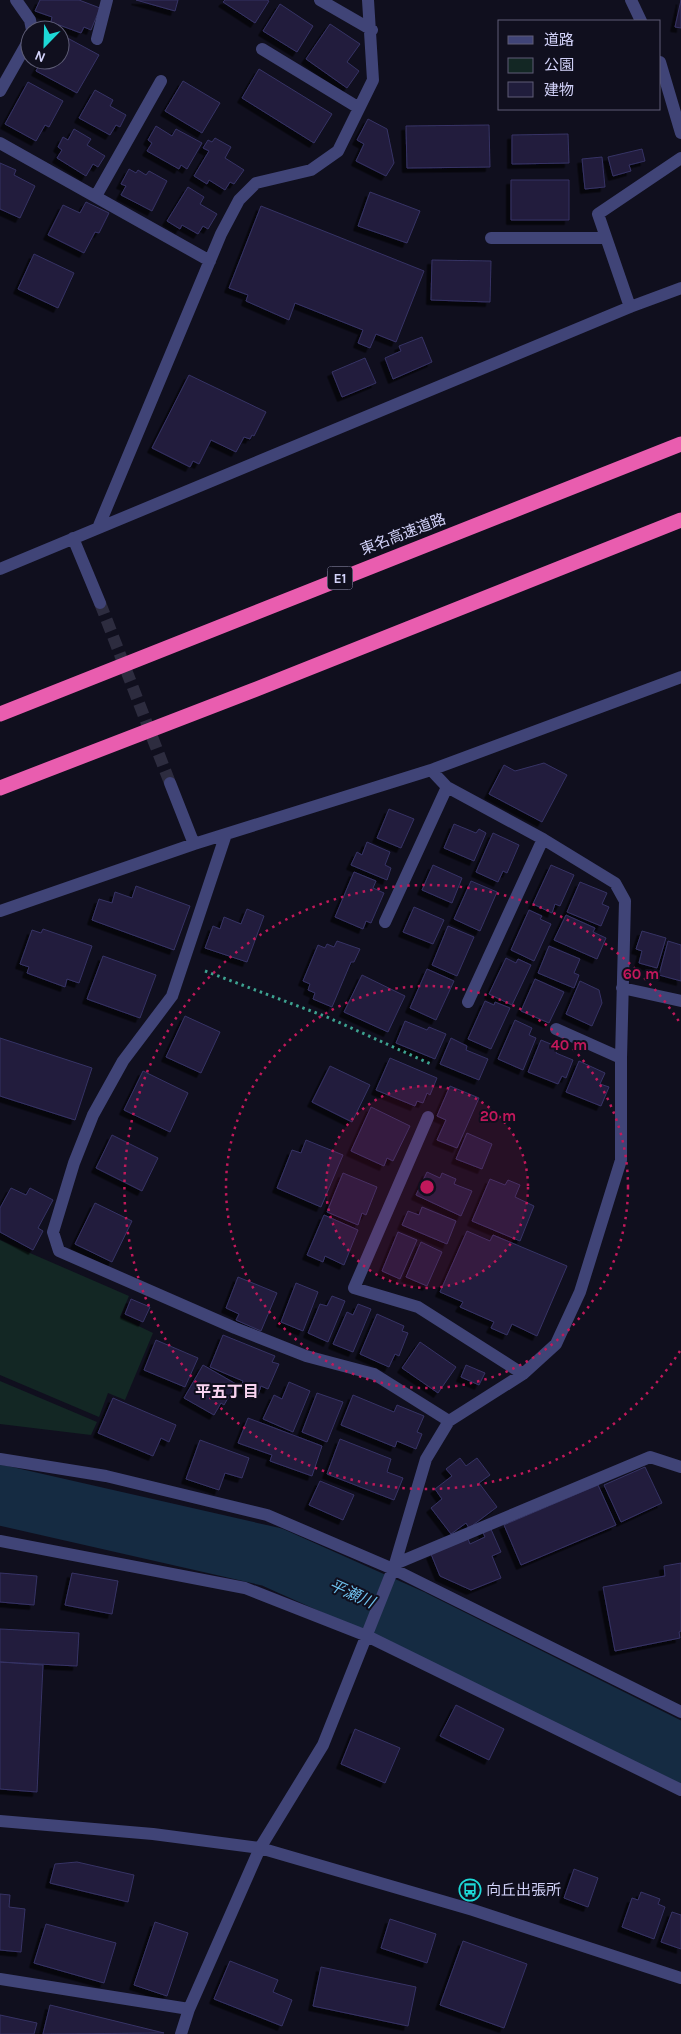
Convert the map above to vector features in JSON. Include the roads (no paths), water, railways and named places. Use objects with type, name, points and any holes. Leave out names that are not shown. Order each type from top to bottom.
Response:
[{"type":"highway","name":"東名高速道路","points":[[0,714],[681,444]]},
{"type":"highway","points":[[0,788],[681,520]]},
{"type":"street","points":[[16,0],[30,20]]},
{"type":"street","points":[[97,39],[107,0]]},
{"type":"street","points":[[320,0],[372,30]]},
{"type":"street","points":[[98,528],[221,234],[239,200],[256,183],[311,170],[338,151],[373,80],[372,30],[368,0]]},
{"type":"street","points":[[631,0],[641,20]]},
{"type":"street","points":[[262,49],[359,108]]},
{"type":"street","points":[[0,90],[20,55]]},
{"type":"street","points":[[661,65],[681,133]]},
{"type":"street","points":[[96,196],[161,81]]},
{"type":"street","points":[[0,143],[210,260]]},
{"type":"street","points":[[630,307],[598,214],[681,158]]},
{"type":"street","points":[[491,238],[606,238]]},
{"type":"street","points":[[0,569],[630,307],[681,288]]},
{"type":"street","points":[[73,538],[100,603]]},
{"type":"street","points":[[0,912],[194,844],[431,770],[681,677]]},
{"type":"street","points":[[180,2034],[189,2009],[260,1848],[323,1745],[394,1566],[426,1459],[449,1421],[523,1374],[556,1344],[580,1292],[621,1160],[622,988],[625,901],[615,882],[543,839],[447,787],[431,770]]},
{"type":"street","points":[[170,783],[194,844]]},
{"type":"street","points":[[385,922],[447,787]]},
{"type":"street","points":[[226,834],[172,996],[123,1061],[93,1115],[74,1163],[53,1232],[59,1252],[226,1324],[306,1356],[374,1374],[449,1421]]},
{"type":"street","points":[[468,1002],[543,839]]},
{"type":"street","points":[[622,988],[681,1001]]},
{"type":"street","points":[[556,1029],[621,1058]]},
{"type":"street","points":[[428,1117],[354,1288],[418,1307],[523,1374]]},
{"type":"street","points":[[394,1566],[650,1457],[681,1467]]},
{"type":"street","points":[[0,1459],[106,1476],[267,1515],[394,1566],[681,1712]]},
{"type":"street","points":[[0,1541],[245,1588],[367,1636],[681,1790]]},
{"type":"street","points":[[0,1821],[153,1834],[260,1848],[473,1910],[681,1978]]},
{"type":"street","points":[[0,1980],[189,2009]]},
{"type":"waterway","name":"平瀬川","points":[[0,1495],[272,1557],[413,1620],[681,1754]]},
{"type":"tunnel","points":[[100,603],[170,783]]},
{"type":"place","name":"向丘出張所","points":[[470,1890]]},
{"type":"district","name":"平五丁目","points":[[227,1391]]}]
